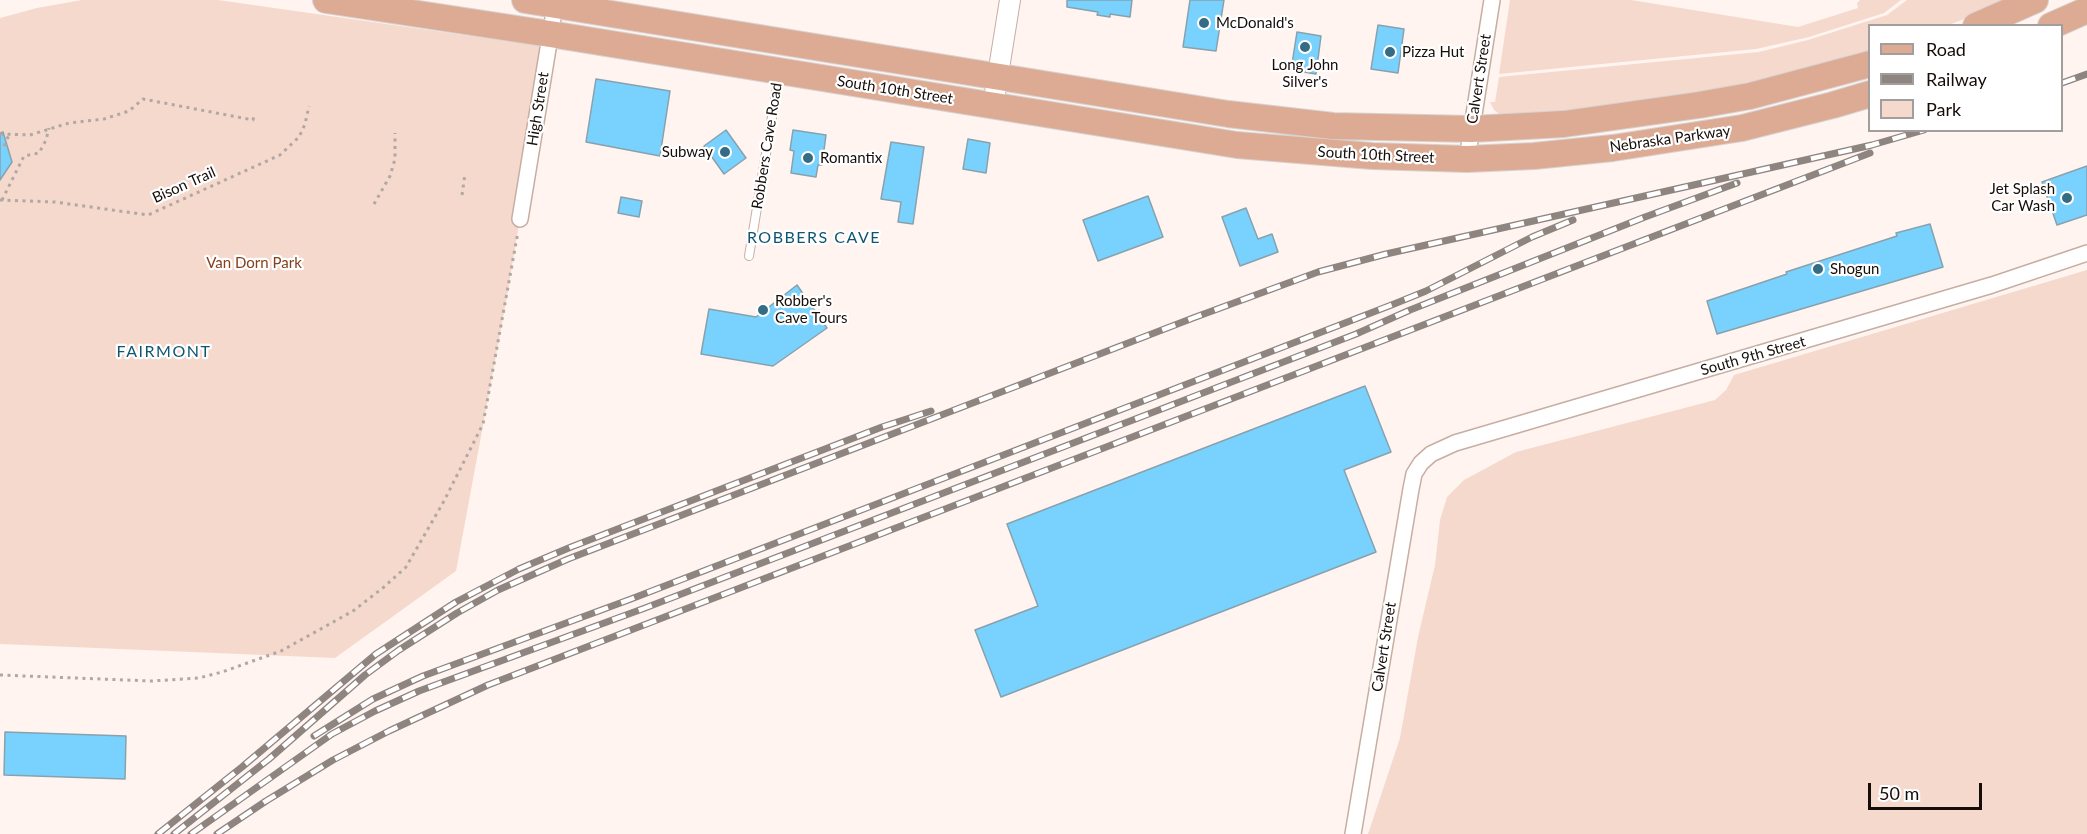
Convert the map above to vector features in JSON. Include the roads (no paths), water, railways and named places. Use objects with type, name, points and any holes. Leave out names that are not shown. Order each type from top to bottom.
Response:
[{"type":"main road","name":"South 10th Street","points":[[326,0],[780,70],[1237,146],[1372,156],[1467,159]]},
{"type":"main road","name":"South 10th Street","points":[[525,0],[555,2],[1228,114],[1370,128],[1472,129]]},
{"type":"main road","points":[[1981,24],[2035,0]]},
{"type":"main road","points":[[2056,24],[2087,10]]},
{"type":"main road","name":"Nebraska Parkway","points":[[1472,129],[1564,124],[1699,105],[1791,86],[1868,64]]},
{"type":"main road","name":"Nebraska Parkway","points":[[1467,159],[1534,156],[1677,140],[1777,120],[1868,94]]},
{"type":"street","points":[[993,106],[1010,0]]},
{"type":"street","name":"Calvert Street","points":[[1467,159],[1492,0]]},
{"type":"street","name":"High Street","points":[[520,219],[555,2]]},
{"type":"street","name":"South 9th Street","points":[[1421,463],[1431,454],[1455,443],[1992,285],[2087,253]]},
{"type":"street","name":"Calvert Street","points":[[1353,834],[1410,489],[1414,474],[1421,463]]},
{"type":"lane","name":"Robbers Cave Road","points":[[749,256],[780,70]]},
{"type":"railway","points":[[2063,83],[2087,74]]},
{"type":"railway","points":[[174,834],[269,759],[365,675],[399,650],[498,590],[568,559],[1318,272],[1386,254],[1872,145],[1917,132]]},
{"type":"railway","points":[[217,834],[333,760],[488,685],[1870,153]]},
{"type":"railway","points":[[191,834],[332,734],[419,691],[645,608],[1356,334],[1410,310],[1737,183]]},
{"type":"railway","points":[[314,736],[373,699],[423,676],[631,599],[1394,304],[1426,291],[1532,237],[1573,220]]},
{"type":"railway","points":[[158,834],[242,767],[376,654],[456,602],[519,569],[571,547],[882,427],[931,411]]},
{"type":"place","name":"McDonald's","points":[[1204,23]]},
{"type":"place","name":"Long John Silver's","points":[[1305,47]]},
{"type":"place","name":"Pizza Hut","points":[[1390,52]]},
{"type":"place","name":"Subway","points":[[725,152]]},
{"type":"place","name":"Romantix","points":[[808,158]]},
{"type":"place","name":"Jet Splash Car Wash","points":[[2067,198]]},
{"type":"place","name":"Shogun","points":[[1818,269]]},
{"type":"place","name":"Robber's Cave Tours","points":[[763,310]]},
{"type":"district","name":"ROBBERS CAVE","points":[[814,238]]},
{"type":"district","name":"FAIRMONT","points":[[164,352]]},
{"type":"park label","name":"Van Dorn Park","points":[[254,263]]}]
